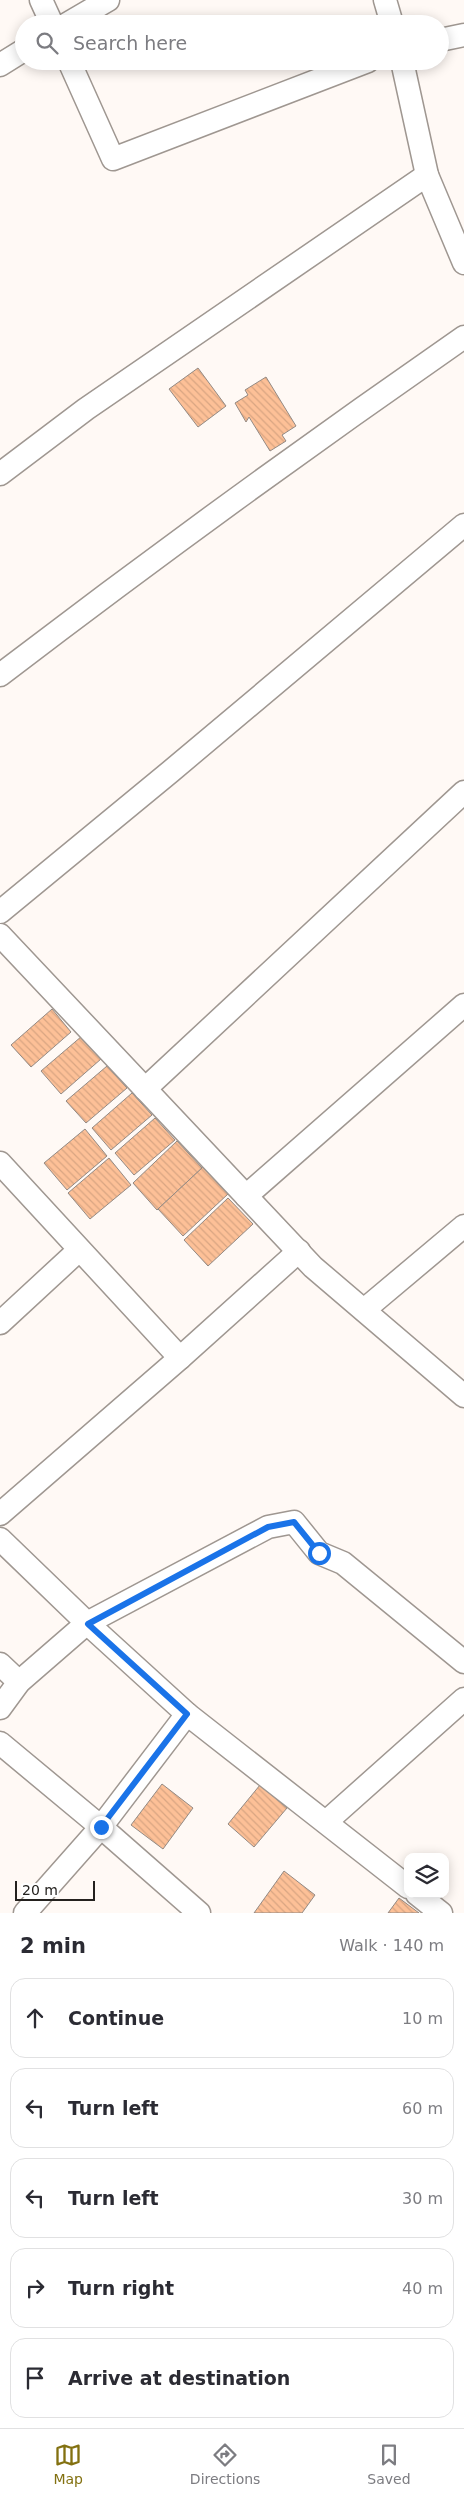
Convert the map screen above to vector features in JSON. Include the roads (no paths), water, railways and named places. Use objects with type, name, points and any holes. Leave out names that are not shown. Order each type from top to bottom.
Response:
[{"type":"street","points":[[41,0],[48,15]]},
{"type":"street","points":[[82,15],[108,0]]},
{"type":"street","points":[[385,0],[389,15]]},
{"type":"street","points":[[449,38],[464,35]]},
{"type":"street","points":[[0,65],[15,56]]},
{"type":"street","points":[[73,70],[113,159],[345,70]]},
{"type":"street","points":[[404,70],[426,175],[464,263]]},
{"type":"street","points":[[0,474],[86,409],[426,175]]},
{"type":"street","points":[[0,675],[288,460],[464,337]]},
{"type":"street","points":[[0,912],[464,525]]},
{"type":"street","points":[[145,1089],[464,792]]},
{"type":"street","points":[[0,936],[314,1267],[464,1396]]},
{"type":"street","points":[[246,1196],[464,1005]]},
{"type":"street","points":[[0,1162],[180,1358]]},
{"type":"street","points":[[364,1310],[464,1226]]},
{"type":"street","points":[[0,1323],[79,1250]]},
{"type":"street","points":[[0,1514],[180,1358],[298,1251]]},
{"type":"street","points":[[0,1708],[19,1682],[88,1624],[268,1527],[294,1522],[319,1553],[343,1563],[464,1662]]},
{"type":"street","points":[[0,1539],[88,1624],[187,1714],[404,1884]]},
{"type":"street","points":[[0,1664],[19,1682]]},
{"type":"street","points":[[326,1822],[464,1699]]},
{"type":"street","points":[[25,1913],[101,1827],[187,1714]]},
{"type":"street","points":[[0,1743],[101,1827],[199,1913]]},
{"type":"street","points":[[422,1898],[441,1913]]}]
